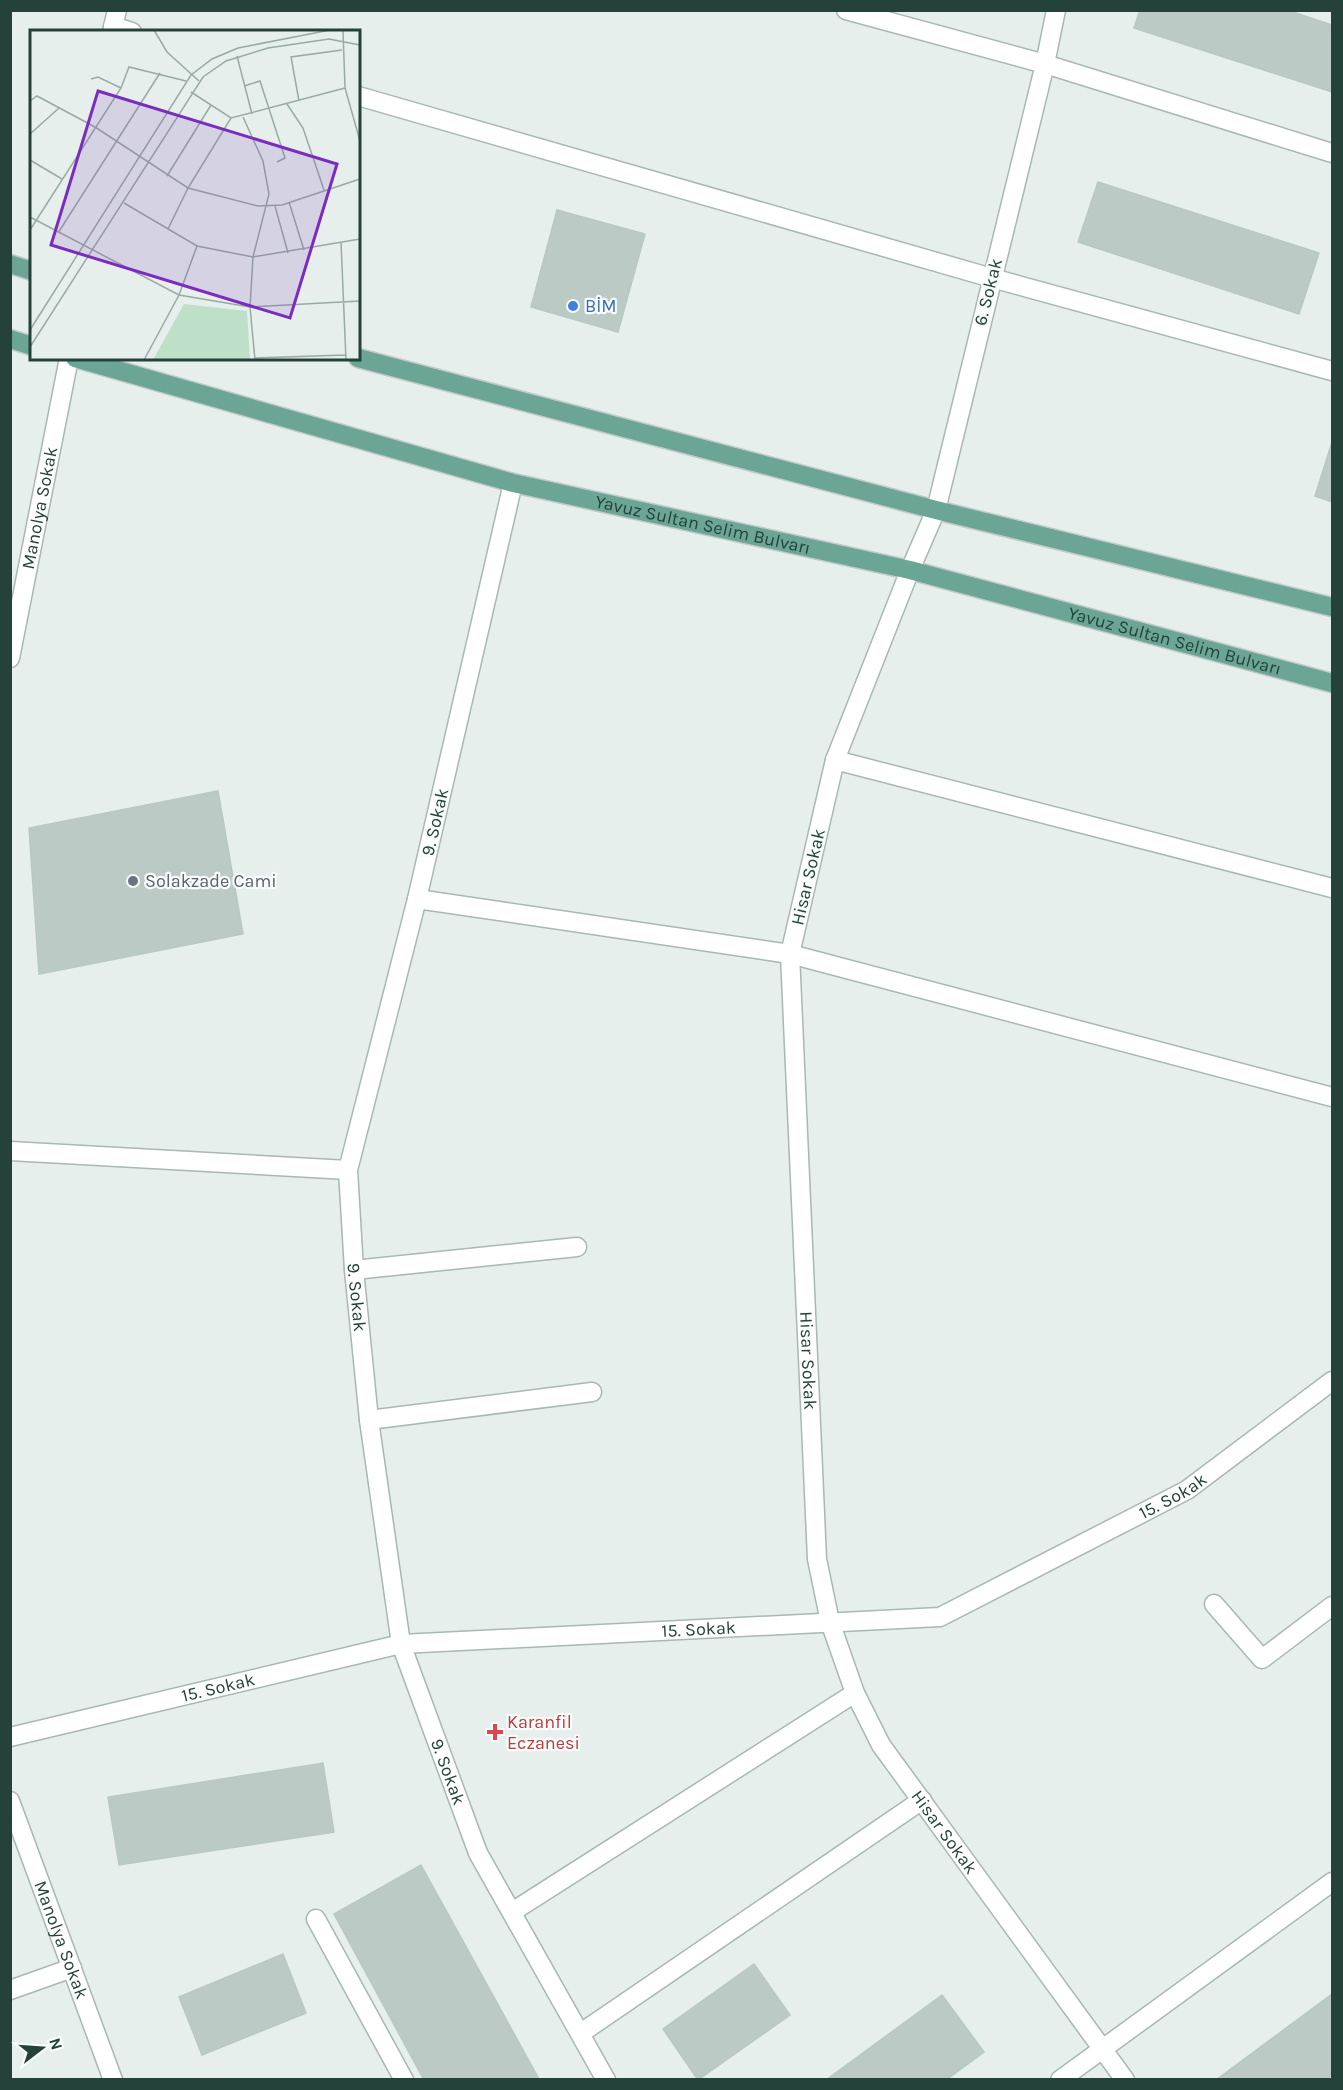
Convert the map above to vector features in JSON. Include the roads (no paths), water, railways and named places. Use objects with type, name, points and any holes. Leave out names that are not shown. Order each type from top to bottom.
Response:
[{"type":"main road","points":[[10,264],[30,270]]},
{"type":"main road","points":[[10,339],[30,345]]},
{"type":"main road","points":[[360,359],[936,510],[1332,607]]},
{"type":"main road","name":"Yavuz Sultan Selim Bulvarı","points":[[82,360],[513,483],[910,570],[1332,683]]},
{"type":"street","points":[[846,10],[1045,64],[1332,153]]},
{"type":"street","name":"6. Sokak","points":[[910,570],[936,510],[1045,64],[1056,10]]},
{"type":"street","points":[[114,23],[128,30]]},
{"type":"street","points":[[360,97],[992,278],[1332,371]]},
{"type":"street","name":"Manolya Sokak","points":[[10,658],[69,360]]},
{"type":"street","name":"9. Sokak","points":[[513,483],[417,899],[348,1170],[354,1270],[369,1419],[400,1644],[478,1852],[606,2079]]},
{"type":"street","name":"Hisar Sokak","points":[[910,570],[835,760],[790,954],[817,1559],[830,1622],[855,1694],[881,1745],[1125,2079]]},
{"type":"street","points":[[835,760],[1332,888]]},
{"type":"street","points":[[417,899],[790,954],[1332,1097]]},
{"type":"street","points":[[10,1151],[348,1170]]},
{"type":"street","points":[[354,1270],[577,1247]]},
{"type":"street","name":"15. Sokak","points":[[10,1737],[400,1644],[940,1617],[1187,1490],[1332,1381]]},
{"type":"street","points":[[369,1419],[591,1392]]},
{"type":"street","points":[[1214,1604],[1262,1659],[1332,1606]]},
{"type":"street","points":[[512,1912],[855,1694]]},
{"type":"street","points":[[581,2033],[922,1800]]},
{"type":"street","name":"Manolya Sokak","points":[[10,1801],[113,2079]]},
{"type":"street","points":[[1060,2079],[1332,1882]]},
{"type":"street","points":[[316,1919],[404,2079]]},
{"type":"street","points":[[10,1990],[72,1968]]},
{"type":"place","name":"BİM","points":[[573,306]]},
{"type":"place","name":"Solakzade Cami","points":[[133,881]]},
{"type":"place","name":"Karanfil Eczanesi","points":[[495,1732]]}]
